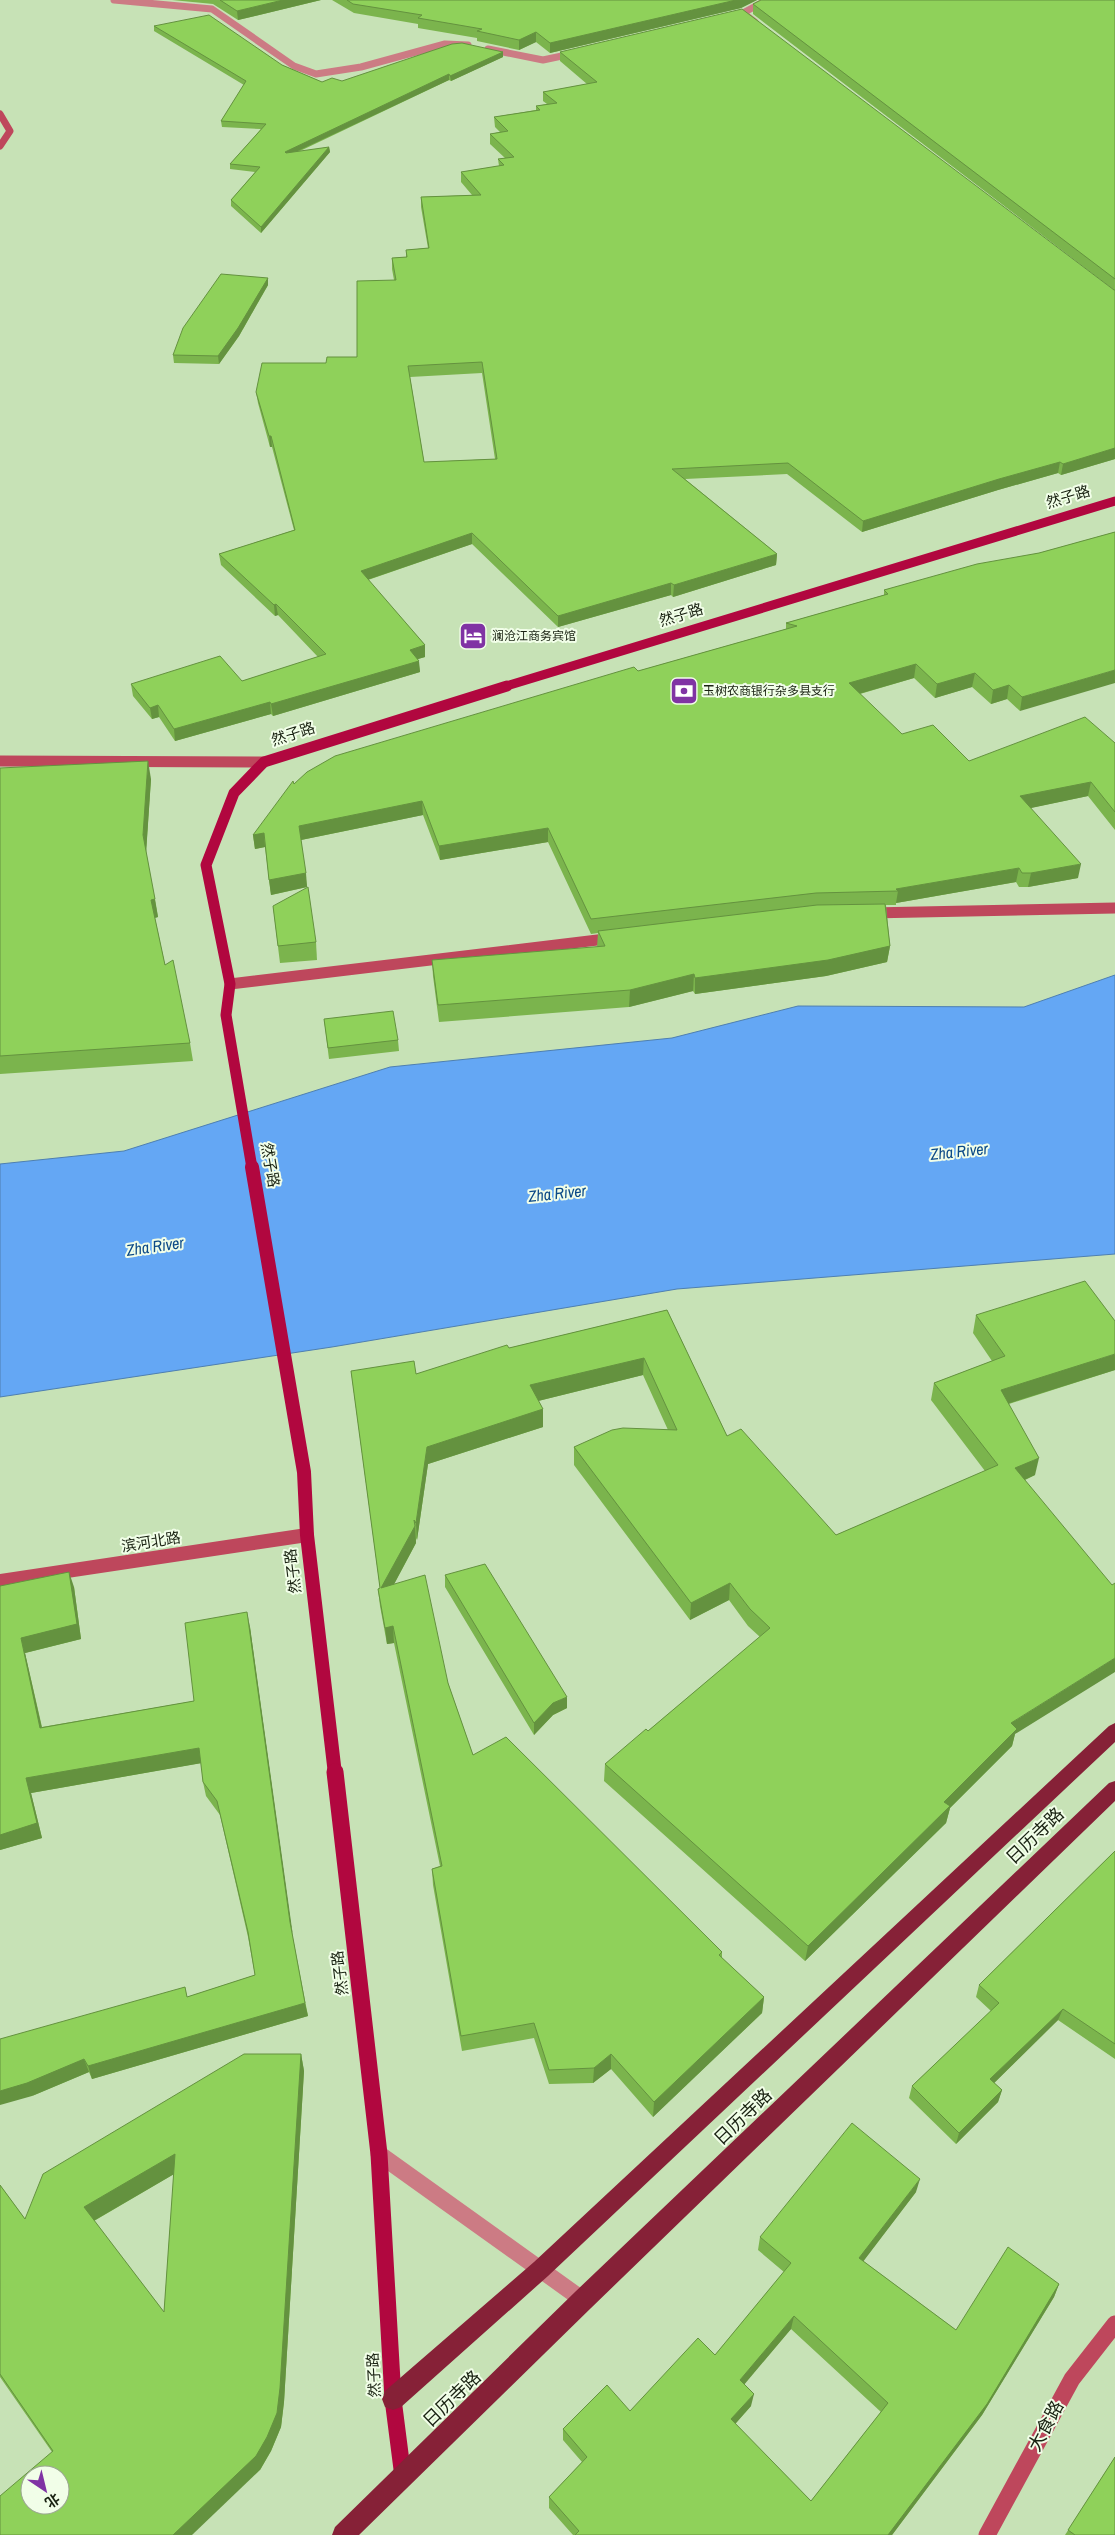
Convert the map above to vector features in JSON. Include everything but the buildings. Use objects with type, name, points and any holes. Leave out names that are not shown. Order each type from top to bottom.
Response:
[{"type":"highway","name":"日历寺路","points":[[393,2399],[541,2270],[1108,1736],[1115,1732]]},
{"type":"highway","name":"日历寺路","points":[[343,2535],[583,2300],[1115,1789]]},
{"type":"main road","name":"然子路","points":[[403,2477],[393,2399],[379,2154],[306,1536],[304,1472],[226,1015],[230,984],[206,866],[234,793],[264,762],[374,726],[1115,501]]},
{"type":"street","points":[[114,0],[212,9],[294,66],[316,74],[361,67],[445,44],[472,45]]},
{"type":"street","points":[[734,15],[743,13],[767,0]]},
{"type":"street","points":[[743,13],[759,25]]},
{"type":"street","points":[[480,47],[543,60],[581,52]]},
{"type":"street","points":[[0,114],[10,131],[0,146]]},
{"type":"street","points":[[0,761],[264,762]]},
{"type":"street","points":[[854,913],[1115,908]]},
{"type":"street","points":[[230,984],[627,937]]},
{"type":"street","name":"滨河北路","points":[[0,1581],[306,1536]]},
{"type":"street","points":[[379,2154],[583,2300]]},
{"type":"street","name":"大食路","points":[[987,2535],[1072,2379],[1115,2324]]},
{"type":"water","name":"Zha River","points":[[1115,975],[1115,1254],[677,1289],[332,1347],[0,1397],[0,1164],[124,1151],[390,1067],[672,1038],[798,1006],[1024,1007]]},
{"type":"place","name":"澜沧江商务宾馆","points":[[473,636]]},
{"type":"place","name":"玉树农商银行杂多县支行","points":[[684,691]]}]
